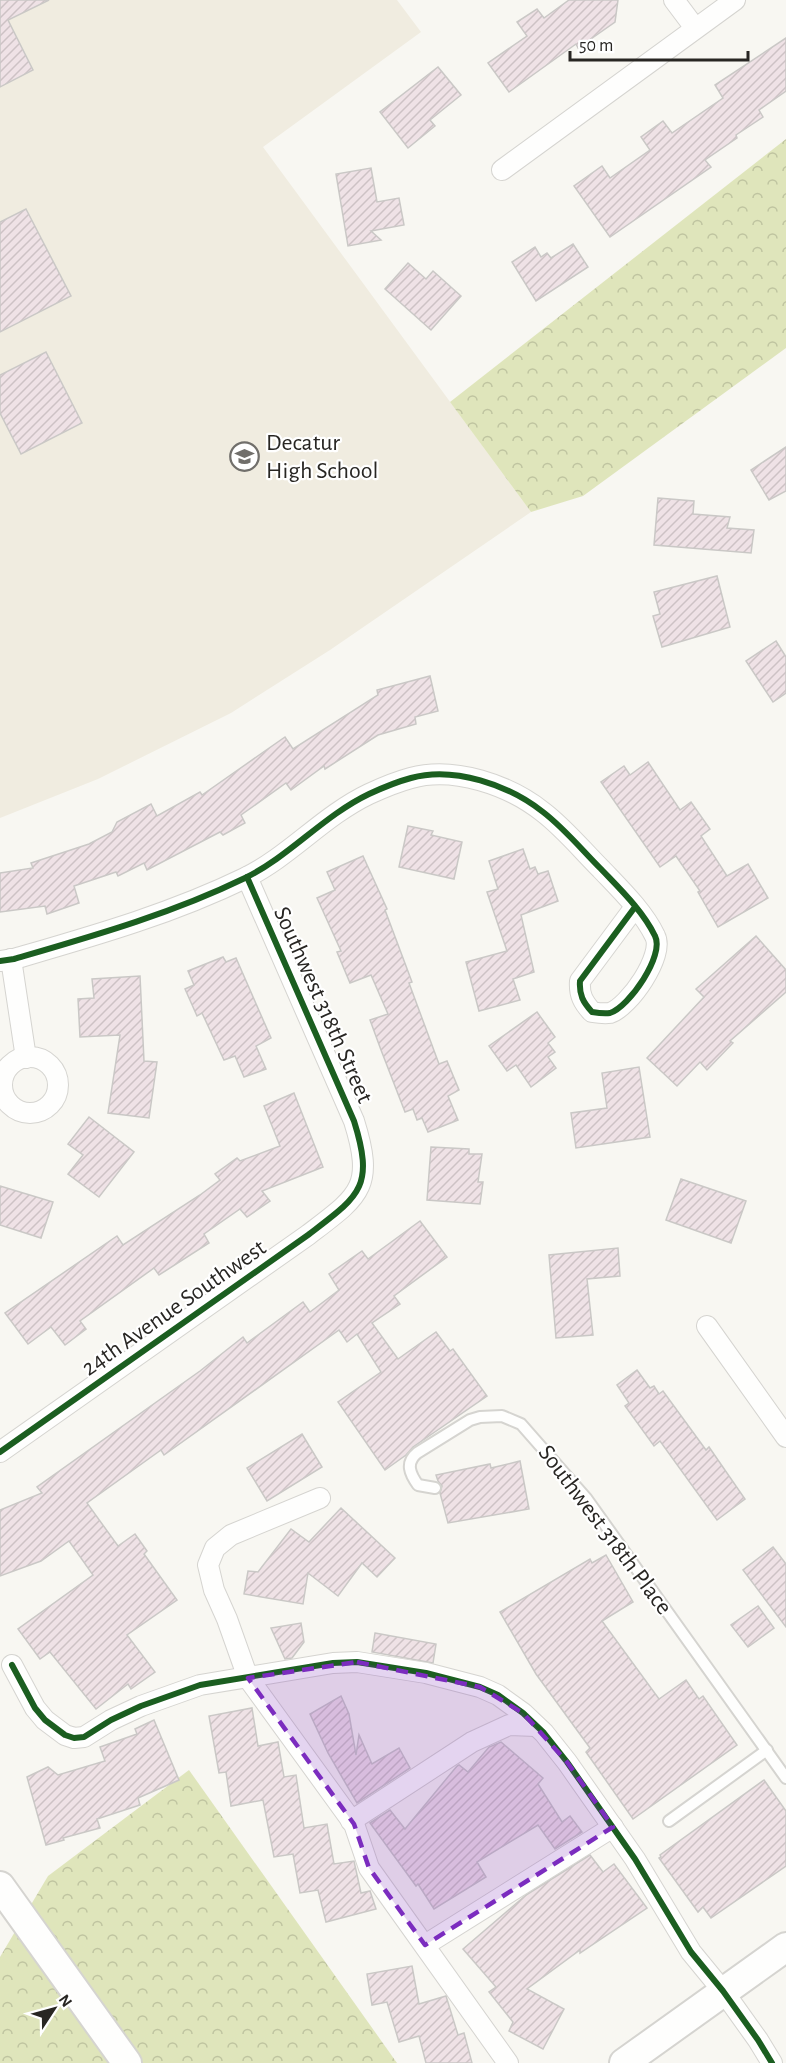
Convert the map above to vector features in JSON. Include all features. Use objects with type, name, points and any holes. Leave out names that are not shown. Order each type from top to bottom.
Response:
[{"type":"main road","points":[[0,1886],[127,2063]]},
{"type":"main road","points":[[624,2063],[786,1947]]},
{"type":"street","points":[[674,0],[695,28]]},
{"type":"street","points":[[502,170],[735,0]]},
{"type":"street","points":[[26,1058],[6,960],[134,924],[248,877],[284,854],[334,815],[369,794],[412,777],[433,775],[463,777],[487,783],[512,793],[542,811],[567,833],[635,907],[651,927],[657,939],[655,955],[634,993],[617,1009],[608,1013],[592,1012],[579,993],[579,981],[635,907]]},
{"type":"street","name":"Southwest 318th Street","points":[[248,877],[354,1121],[363,1167],[361,1185]]},
{"type":"street","name":"24th Avenue Southwest","points":[[0,1452],[308,1235],[346,1204],[361,1185]]},
{"type":"street","points":[[707,1326],[786,1437]]},
{"type":"street","points":[[320,1498],[231,1535],[215,1548],[208,1565],[214,1590],[248,1678],[351,1821],[369,1868],[508,2063]]},
{"type":"street","points":[[12,1665],[35,1708],[45,1720],[65,1735],[74,1738],[84,1737],[111,1720],[141,1706],[200,1685],[300,1668],[357,1662],[426,1673],[480,1687],[498,1695],[523,1713],[567,1762],[635,1859],[691,1952],[759,2040],[772,2063]]},
{"type":"street","points":[[351,1821],[472,1742],[509,1725],[536,1726]]},
{"type":"street","points":[[425,1945],[613,1827]]},
{"type":"lane","name":"Southwest 318th Place","points":[[435,1488],[418,1485],[411,1476],[409,1466],[411,1458],[417,1453],[470,1420],[480,1417],[502,1416],[520,1424],[586,1498],[786,1778]]},
{"type":"lane","points":[[669,1821],[767,1750]]},
{"type":"highlighted area","points":[[357,1662],[480,1687],[523,1713],[567,1762],[613,1827],[425,1945],[369,1868],[354,1824],[248,1678]]},
{"type":"shaded area","name":"Decatur High School","points":[[0,0],[397,0],[421,32],[263,147],[531,512],[330,650],[231,713],[98,779],[0,818]]},
{"type":"green space","points":[[786,139],[786,348],[583,496],[531,512],[450,402]]},
{"type":"green space","points":[[189,1770],[397,2063],[0,2063],[0,1957],[48,1876]]},
{"type":"building","points":[[0,0],[49,0],[8,20],[33,70],[0,87]]},
{"type":"building","points":[[569,0],[618,0],[615,22],[578,48],[576,44],[509,92],[488,63],[527,36],[517,22],[537,9],[544,18]]},
{"type":"building","points":[[786,38],[786,91],[759,110],[763,117],[705,160],[711,167],[610,237],[574,186],[602,166],[610,178],[650,150],[641,137],[663,121],[672,133],[723,98],[715,85]]},
{"type":"building","points":[[438,67],[461,95],[430,120],[435,126],[408,148],[380,112]]},
{"type":"building","points":[[371,168],[377,202],[399,198],[404,225],[371,231],[381,240],[348,246],[336,174]]},
{"type":"building","points":[[26,209],[71,296],[0,332],[0,222]]},
{"type":"building","points":[[573,244],[588,267],[536,301],[512,262],[535,247],[541,257],[547,253],[551,258]]},
{"type":"building","points":[[408,263],[426,279],[433,271],[461,296],[431,330],[385,289]]},
{"type":"building","points":[[46,352],[82,423],[21,454],[0,413],[0,375]]},
{"type":"building","points":[[786,447],[786,491],[769,500],[751,470]]},
{"type":"building","points":[[658,498],[694,501],[693,514],[730,517],[727,528],[754,530],[751,553],[654,545]]},
{"type":"building","points":[[717,576],[730,627],[662,647],[653,616],[660,614],[654,592]]},
{"type":"building","points":[[776,641],[786,657],[786,693],[773,702],[746,661]]},
{"type":"building","points":[[430,676],[438,711],[415,717],[416,724],[378,735],[325,769],[324,766],[291,790],[286,783],[241,815],[245,823],[223,835],[220,832],[147,870],[144,863],[118,876],[116,872],[74,886],[79,903],[47,914],[45,906],[0,912],[0,873],[33,868],[31,863],[89,844],[112,832],[117,822],[151,804],[157,816],[200,792],[202,795],[285,737],[293,749],[378,695],[377,690]]},
{"type":"building","points":[[648,762],[680,810],[691,802],[710,829],[701,836],[727,876],[748,864],[768,898],[718,927],[698,892],[700,891],[676,856],[660,867],[601,782],[624,766],[630,775]]},
{"type":"building","points":[[408,826],[433,831],[431,835],[462,842],[454,879],[399,867]]},
{"type":"building","points":[[523,849],[530,869],[535,867],[538,874],[548,871],[558,901],[521,915],[534,972],[513,979],[520,1000],[479,1011],[466,962],[507,951],[487,892],[498,889],[489,861]]},
{"type":"building","points":[[363,856],[387,909],[385,910],[412,982],[409,983],[439,1064],[447,1061],[459,1090],[448,1096],[458,1120],[428,1132],[422,1118],[417,1120],[413,1109],[405,1112],[370,1020],[388,1014],[371,975],[350,983],[337,952],[341,951],[317,898],[335,890],[327,872]]},
{"type":"building","points":[[756,936],[786,970],[786,992],[730,1041],[733,1043],[707,1070],[700,1062],[677,1086],[647,1058],[704,997],[696,989]]},
{"type":"building","points":[[223,957],[226,962],[236,958],[271,1038],[256,1046],[266,1069],[244,1077],[235,1056],[224,1060],[202,1013],[197,1016],[185,989],[194,985],[188,971]]},
{"type":"building","points":[[140,976],[144,1061],[157,1062],[149,1118],[108,1113],[120,1035],[80,1037],[78,999],[94,998],[92,979]]},
{"type":"building","points":[[537,1012],[555,1037],[548,1043],[555,1052],[548,1057],[556,1068],[531,1087],[516,1065],[507,1071],[489,1046]]},
{"type":"building","points":[[639,1067],[650,1137],[576,1148],[571,1113],[607,1108],[602,1073]]},
{"type":"building","points":[[294,1093],[323,1167],[262,1191],[270,1201],[247,1217],[240,1209],[204,1234],[209,1243],[159,1275],[154,1268],[80,1321],[86,1329],[65,1345],[51,1327],[28,1344],[5,1313],[117,1236],[123,1245],[200,1195],[220,1180],[215,1174],[237,1158],[240,1161],[280,1146],[264,1106]]},
{"type":"building","points":[[89,1117],[134,1152],[99,1197],[68,1174],[83,1155],[68,1144]]},
{"type":"building","points":[[431,1147],[469,1149],[469,1154],[482,1154],[478,1182],[483,1182],[480,1204],[427,1200]]},
{"type":"building","points":[[681,1179],[746,1201],[731,1243],[666,1220]]},
{"type":"building","points":[[0,1186],[53,1202],[41,1238],[0,1225]]},
{"type":"building","points":[[420,1221],[447,1257],[394,1296],[400,1304],[372,1323],[398,1359],[436,1332],[450,1351],[453,1349],[487,1396],[413,1447],[385,1470],[338,1402],[381,1372],[357,1334],[347,1342],[339,1330],[164,1455],[161,1450],[87,1503],[118,1546],[135,1534],[147,1551],[144,1554],[177,1600],[127,1635],[155,1672],[131,1689],[128,1684],[96,1709],[50,1652],[40,1659],[18,1629],[93,1575],[69,1541],[41,1561],[0,1576],[0,1510],[42,1493],[37,1487],[200,1371],[243,1337],[247,1343],[303,1302],[310,1312],[339,1290],[329,1274],[362,1251],[368,1259]]},
{"type":"building","points":[[618,1248],[620,1276],[587,1279],[593,1335],[556,1338],[549,1255]]},
{"type":"building","points":[[637,1370],[650,1388],[654,1386],[659,1394],[663,1391],[706,1450],[709,1447],[745,1499],[717,1520],[660,1441],[654,1446],[625,1406],[629,1403],[617,1385]]},
{"type":"building","points":[[302,1434],[322,1467],[267,1501],[247,1468]]},
{"type":"building","points":[[520,1461],[529,1509],[448,1523],[440,1493],[442,1486],[436,1475],[490,1464],[491,1468]]},
{"type":"building","points":[[341,1508],[395,1558],[377,1577],[362,1563],[338,1596],[308,1573],[303,1604],[244,1594],[248,1571],[258,1572],[291,1529],[309,1542]]},
{"type":"building","points":[[773,1547],[786,1564],[786,1627],[743,1570]]},
{"type":"building","points":[[606,1555],[633,1602],[602,1621],[659,1699],[686,1680],[699,1699],[703,1696],[737,1745],[633,1819],[586,1752],[590,1748],[536,1674],[500,1612],[590,1559],[592,1563]]},
{"type":"building","points":[[758,1606],[774,1628],[748,1647],[731,1625]]},
{"type":"building","points":[[301,1623],[304,1642],[292,1658],[285,1659],[271,1628]]},
{"type":"building","points":[[375,1633],[436,1644],[433,1663],[372,1652]]},
{"type":"building","points":[[341,1696],[349,1714],[356,1755],[359,1735],[372,1764],[399,1748],[410,1768],[357,1803],[328,1753],[310,1714]]},
{"type":"building","points":[[252,1708],[258,1746],[278,1742],[284,1777],[296,1775],[304,1828],[327,1824],[334,1864],[354,1861],[361,1893],[370,1891],[376,1909],[326,1922],[318,1890],[300,1893],[293,1854],[274,1857],[263,1800],[231,1806],[226,1772],[219,1773],[209,1716]]},
{"type":"building","points":[[154,1720],[179,1780],[138,1798],[140,1805],[97,1819],[100,1828],[46,1845],[27,1777],[48,1767],[58,1775],[105,1761],[100,1747],[137,1734],[135,1729]]},
{"type":"building","points":[[501,1742],[543,1778],[538,1784],[562,1822],[570,1816],[582,1832],[555,1849],[538,1825],[477,1862],[486,1877],[434,1909],[418,1884],[416,1886],[370,1823],[390,1810],[405,1829],[457,1766],[459,1765],[468,1772],[489,1747]]},
{"type":"building","points":[[764,1780],[786,1811],[786,1866],[711,1918],[703,1907],[698,1912],[659,1858],[660,1855]]},
{"type":"building","points":[[590,1855],[603,1872],[614,1864],[647,1908],[580,1953],[580,1950],[527,1989],[564,2009],[543,2049],[509,2031],[513,2022],[489,1992],[496,1987],[463,1949],[526,1895]]},
{"type":"building","points":[[412,1966],[419,2004],[446,1996],[458,2035],[464,2033],[472,2063],[426,2063],[419,2036],[399,2042],[387,2002],[372,2005],[367,1974]]},
{"type":"cycle path","points":[[0,961],[73,942],[189,903],[217,891],[277,859],[352,803],[395,783],[428,775],[445,774],[480,780],[498,786],[529,802],[566,832],[638,909],[655,936],[657,945],[650,967],[635,991],[618,1009],[610,1013],[592,1012],[582,998],[580,981],[635,907]]},
{"type":"cycle path","points":[[0,1452],[308,1235],[340,1210],[358,1188],[363,1162],[354,1121],[247,877]]},
{"type":"cycle path","points":[[12,1665],[35,1708],[45,1720],[65,1735],[74,1738],[84,1737],[111,1720],[141,1706],[200,1685],[333,1663],[357,1662],[426,1673],[480,1687],[498,1695],[523,1713],[544,1733],[567,1762],[635,1859],[691,1952],[723,1991],[772,2063]]},
{"type":"place","name":"Decatur High School","points":[[245,457]]}]
